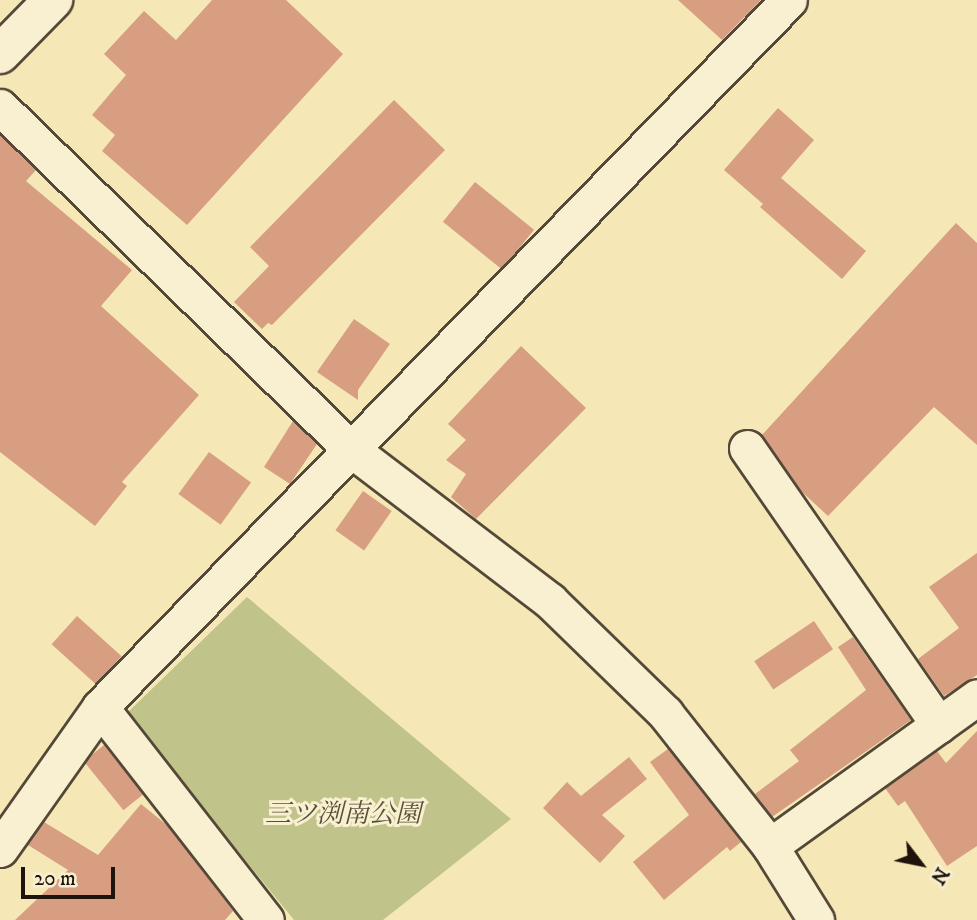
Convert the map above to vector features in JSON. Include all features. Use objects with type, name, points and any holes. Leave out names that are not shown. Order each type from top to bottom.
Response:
[{"type":"street","points":[[0,54],[53,0]]},
{"type":"street","points":[[0,849],[100,707],[789,0]]},
{"type":"street","points":[[0,107],[352,450],[550,601],[665,713],[770,846],[816,920]]},
{"type":"street","points":[[747,448],[939,724]]},
{"type":"street","points":[[770,846],[977,697]]},
{"type":"street","points":[[100,707],[266,920]]},
{"type":"green space","name":"三ツ渕南公園","points":[[247,597],[511,819],[383,920],[294,920],[126,714]]},
{"type":"building","points":[[212,0],[286,0],[343,54],[187,225],[102,151],[115,135],[92,115],[126,75],[104,54],[144,11],[176,40]]},
{"type":"building","points":[[678,0],[761,0],[722,40]]},
{"type":"building","points":[[394,100],[445,150],[272,325],[268,323],[262,329],[234,302],[269,266],[250,247]]},
{"type":"building","points":[[778,108],[814,140],[781,178],[866,251],[842,279],[760,207],[763,204],[724,170]]},
{"type":"building","points":[[0,135],[36,170],[26,181],[132,270],[101,306],[199,395],[122,482],[127,486],[95,526],[0,452]]},
{"type":"building","points":[[475,182],[534,230],[502,269],[443,222]]},
{"type":"building","points":[[956,223],[977,243],[977,445],[934,407],[828,516],[801,491],[762,435]]},
{"type":"building","points":[[354,319],[390,344],[358,390],[358,400],[317,372]]},
{"type":"building","points":[[521,346],[586,408],[476,519],[451,497],[466,474],[446,460],[466,440],[448,424]]},
{"type":"building","points":[[293,421],[317,444],[290,484],[264,467]]},
{"type":"building","points":[[209,452],[251,483],[221,525],[178,494]]},
{"type":"building","points":[[363,491],[392,511],[364,550],[335,530]]},
{"type":"building","points":[[977,553],[977,675],[944,696],[918,659],[959,628],[929,587]]},
{"type":"building","points":[[77,616],[122,656],[96,684],[52,644]]},
{"type":"building","points":[[814,621],[833,649],[773,689],[754,661]]},
{"type":"building","points":[[853,637],[911,720],[772,817],[755,794],[799,761],[790,750],[866,690],[838,647]]},
{"type":"building","points":[[977,731],[977,846],[947,866],[905,801],[898,806],[885,788],[937,751],[946,763]]},
{"type":"building","points":[[104,745],[144,794],[123,810],[84,761]]},
{"type":"building","points":[[668,749],[741,842],[730,851],[727,847],[664,900],[633,862],[689,815],[650,762]]},
{"type":"building","points":[[629,757],[647,779],[602,815],[625,836],[600,863],[543,808],[567,782],[581,796]]},
{"type":"building","points":[[141,804],[168,826],[233,911],[225,920],[15,920],[68,870],[28,845],[44,822],[98,855]]}]
